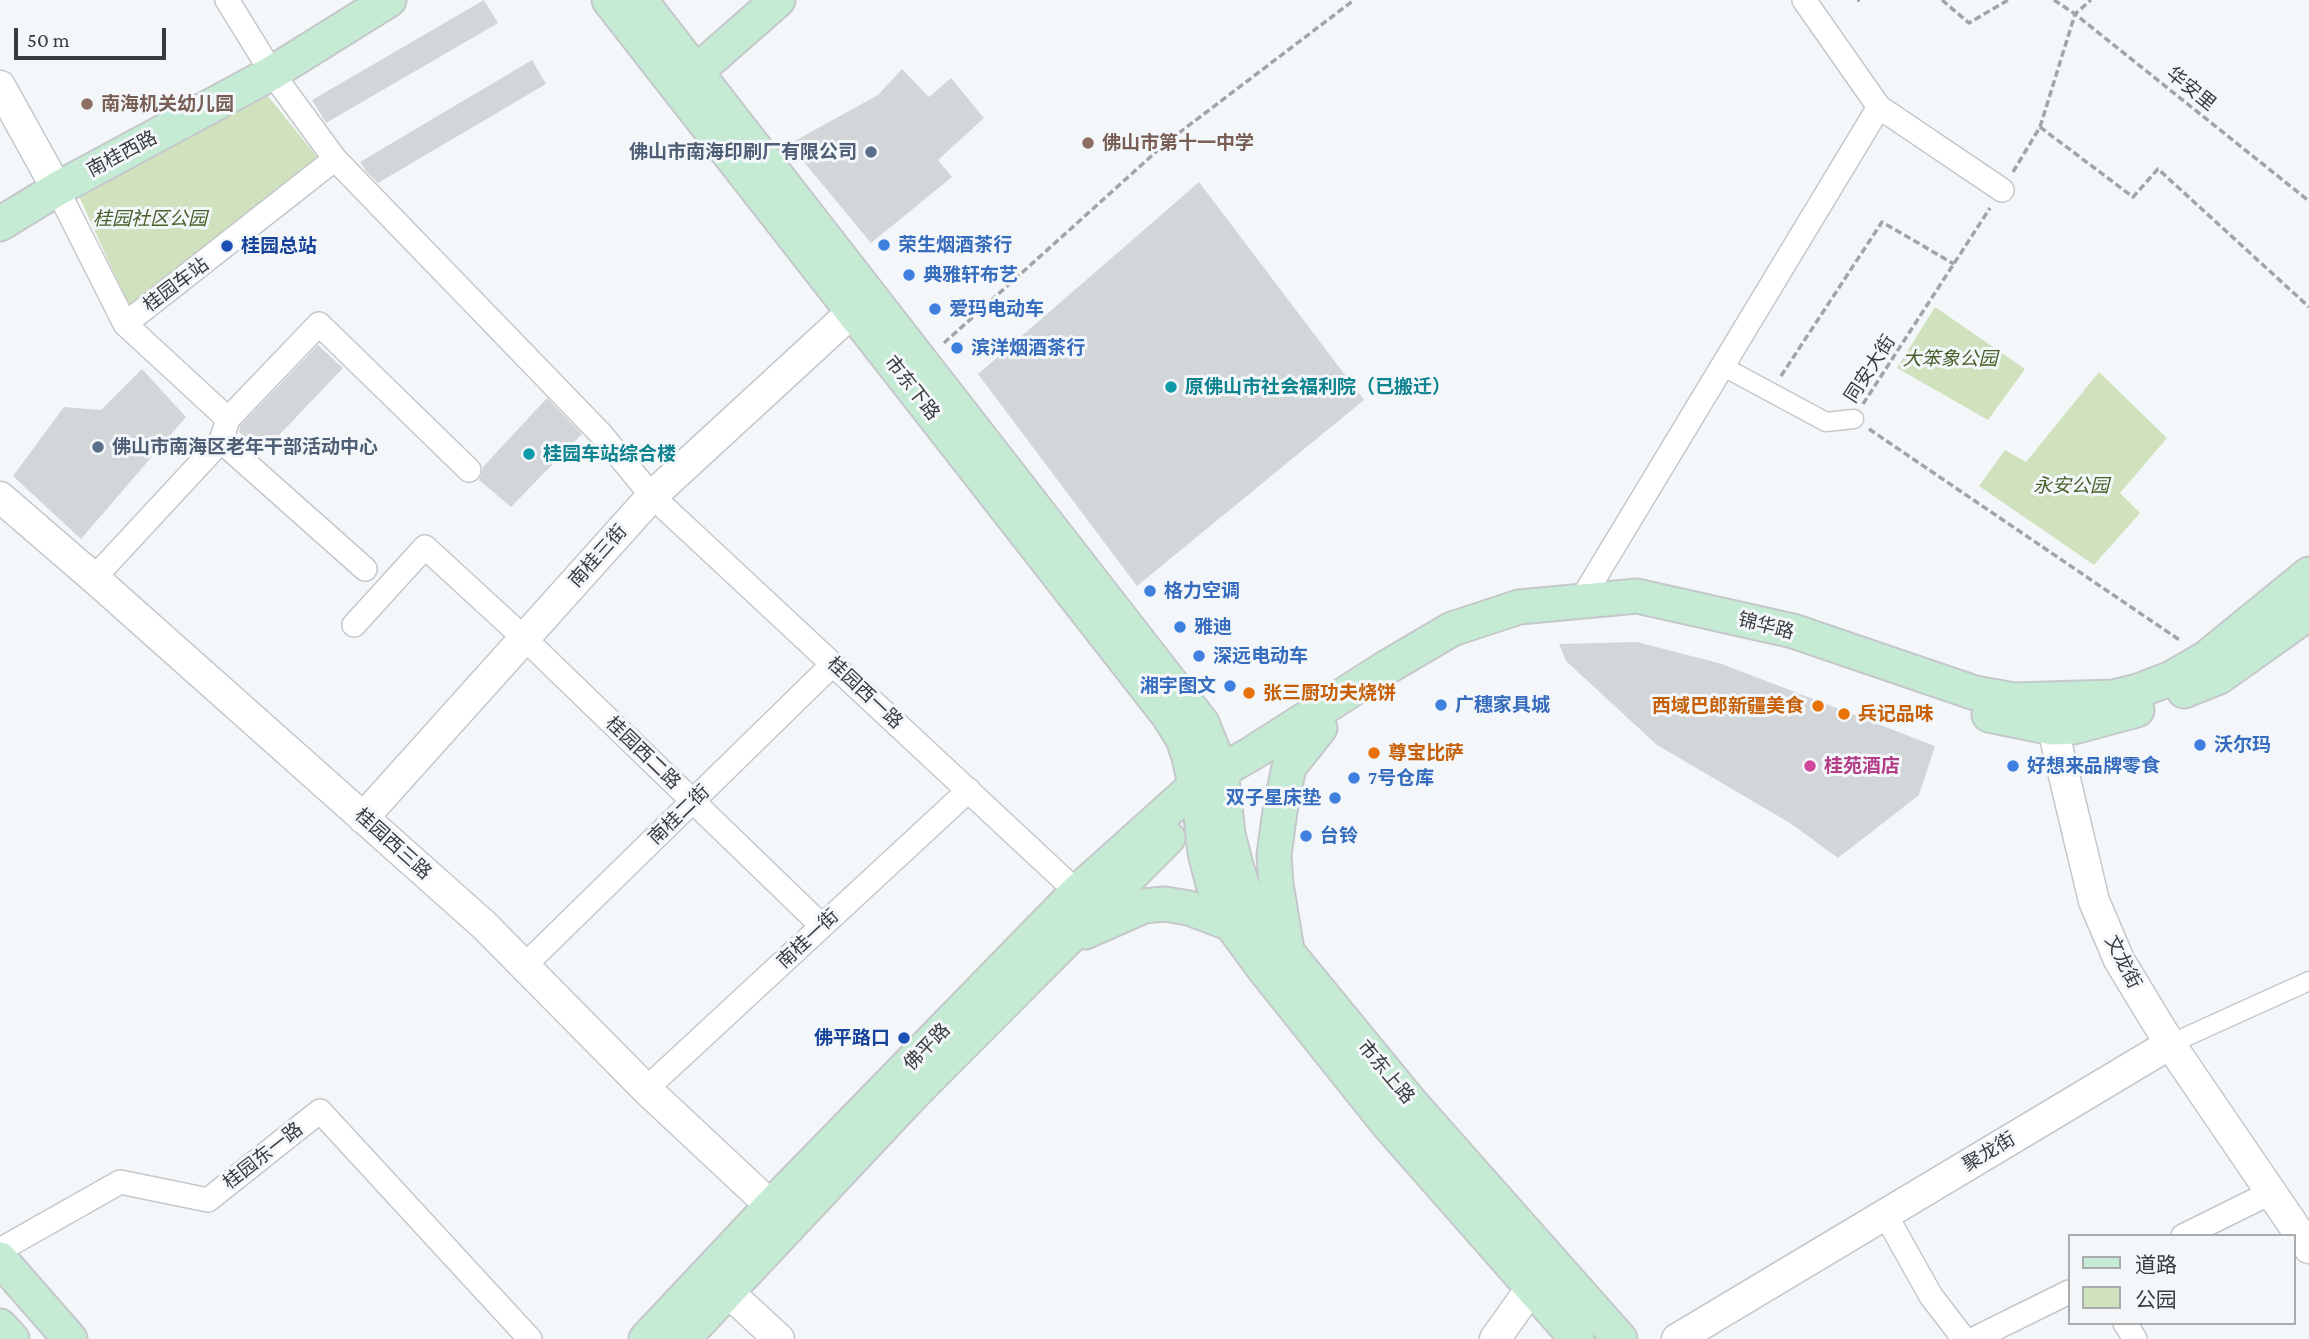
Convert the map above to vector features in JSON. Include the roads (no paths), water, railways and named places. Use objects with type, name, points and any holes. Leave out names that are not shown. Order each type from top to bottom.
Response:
[{"type":"main road","name":"南桂西路","points":[[0,224],[272,73],[389,0]]},
{"type":"main road","name":"市东下路","points":[[609,0],[688,80],[1188,703],[1202,723],[1210,788]]},
{"type":"main road","name":"市东下路","points":[[640,0],[688,80],[852,312],[1168,715],[1189,757],[1210,788]]},
{"type":"main road","points":[[688,80],[778,0]]},
{"type":"main road","name":"锦华路","points":[[1210,788],[1320,728],[1462,641],[1533,617],[1630,610],[1698,623],[1814,657],[1990,715],[2049,714],[2138,691],[2172,678],[2206,658],[2309,574]]},
{"type":"main road","name":"锦华路","points":[[1210,788],[1452,629],[1519,607],[1637,596],[1793,631],[1975,693],[2014,700],[2074,727],[2137,710],[2219,677],[2309,613]]},
{"type":"main road","points":[[1288,953],[1274,865],[1280,811],[1289,767],[1320,728]]},
{"type":"main road","name":"佛平路","points":[[646,1339],[771,1206],[1077,892],[1210,788]]},
{"type":"main road","name":"佛平路","points":[[683,1339],[913,1094],[1066,940],[1210,788]]},
{"type":"main road","name":"市东上路","points":[[1210,788],[1205,853],[1213,884],[1231,924],[1387,1123],[1577,1339]]},
{"type":"main road","name":"市东上路","points":[[1210,788],[1228,834],[1248,903],[1270,936],[1288,953],[1411,1103],[1620,1339]]},
{"type":"main road","points":[[1066,940],[1144,906],[1165,904],[1189,908],[1231,924]]},
{"type":"main road","points":[[0,1259],[69,1339]]},
{"type":"main road","points":[[0,1326],[12,1339]]},
{"type":"street","name":"桂园西一路","points":[[227,0],[272,73],[335,159],[601,434],[652,496],[1077,892]]},
{"type":"street","points":[[1804,0],[1879,107],[2002,190]]},
{"type":"street","points":[[0,86],[57,190],[125,324],[224,430],[365,569]]},
{"type":"street","points":[[1580,602],[1879,107]]},
{"type":"street","name":"桂园车站","points":[[125,324],[335,159]]},
{"type":"street","name":"南桂三街","points":[[363,818],[652,496],[852,312]]},
{"type":"street","points":[[94,578],[319,324],[469,470]]},
{"type":"street","points":[[1722,366],[1826,422],[1854,419]]},
{"type":"street","name":"桂园西三路","points":[[0,498],[94,578],[484,925],[646,1089],[771,1206]]},
{"type":"street","name":"桂园西二路","points":[[354,625],[425,547],[524,638],[822,926]]},
{"type":"street","name":"南桂二街","points":[[524,966],[833,664]]},
{"type":"street","name":"文龙街","points":[[2049,714],[2094,901],[2119,960],[2170,1044],[2309,1248]]},
{"type":"street","name":"南桂一街","points":[[646,1089],[969,790]]},
{"type":"street","name":"聚龙街","points":[[1677,1339],[2170,1044],[2309,981]]},
{"type":"street","name":"桂园东一路","points":[[0,1250],[120,1182],[208,1200],[320,1111],[530,1339]]},
{"type":"street","points":[[2187,1234],[2272,1192]]},
{"type":"street","points":[[1885,1214],[1931,1296],[1964,1339]]},
{"type":"street","points":[[1495,1339],[1532,1287]]},
{"type":"street","points":[[727,1291],[779,1339]]},
{"type":"street","points":[[1974,1339],[2068,1292]]},
{"type":"place","name":"南海机关幼儿园","points":[[87,104]]},
{"type":"place","name":"佛山市第十一中学","points":[[1088,143]]},
{"type":"place","name":"佛山市南海印刷厂有限公司","points":[[871,152]]},
{"type":"place","name":"荣生烟酒茶行","points":[[884,245]]},
{"type":"place","name":"桂园总站","points":[[227,246]]},
{"type":"place","name":"典雅轩布艺","points":[[909,275]]},
{"type":"place","name":"爱玛电动车","points":[[935,309]]},
{"type":"place","name":"滨洋烟酒茶行","points":[[957,348]]},
{"type":"place","name":"原佛山市社会福利院（已搬迁）","points":[[1171,387]]},
{"type":"place","name":"佛山市南海区老年干部活动中心","points":[[98,447]]},
{"type":"place","name":"桂园车站综合楼","points":[[529,454]]},
{"type":"place","name":"格力空调","points":[[1150,591]]},
{"type":"place","name":"雅迪","points":[[1180,627]]},
{"type":"place","name":"深远电动车","points":[[1199,656]]},
{"type":"place","name":"湘宇图文","points":[[1230,686]]},
{"type":"place","name":"张三厨功夫烧饼","points":[[1249,693]]},
{"type":"place","name":"广穗家具城","points":[[1441,705]]},
{"type":"place","name":"西域巴郎新疆美食","points":[[1818,706]]},
{"type":"place","name":"兵记品味","points":[[1844,714]]},
{"type":"place","name":"沃尔玛","points":[[2200,745]]},
{"type":"place","name":"尊宝比萨","points":[[1374,753]]},
{"type":"place","name":"桂苑酒店","points":[[1810,766]]},
{"type":"place","name":"好想来品牌零食","points":[[2013,766]]},
{"type":"place","name":"7号仓库","points":[[1354,778]]},
{"type":"place","name":"双子星床垫","points":[[1335,798]]},
{"type":"place","name":"台铃","points":[[1306,836]]},
{"type":"place","name":"佛平路口","points":[[904,1038]]},
{"type":"park label","name":"桂园社区公园","points":[[150,219]]},
{"type":"park label","name":"大笨象公园","points":[[1950,359]]},
{"type":"park label","name":"永安公园","points":[[2071,486]]}]
